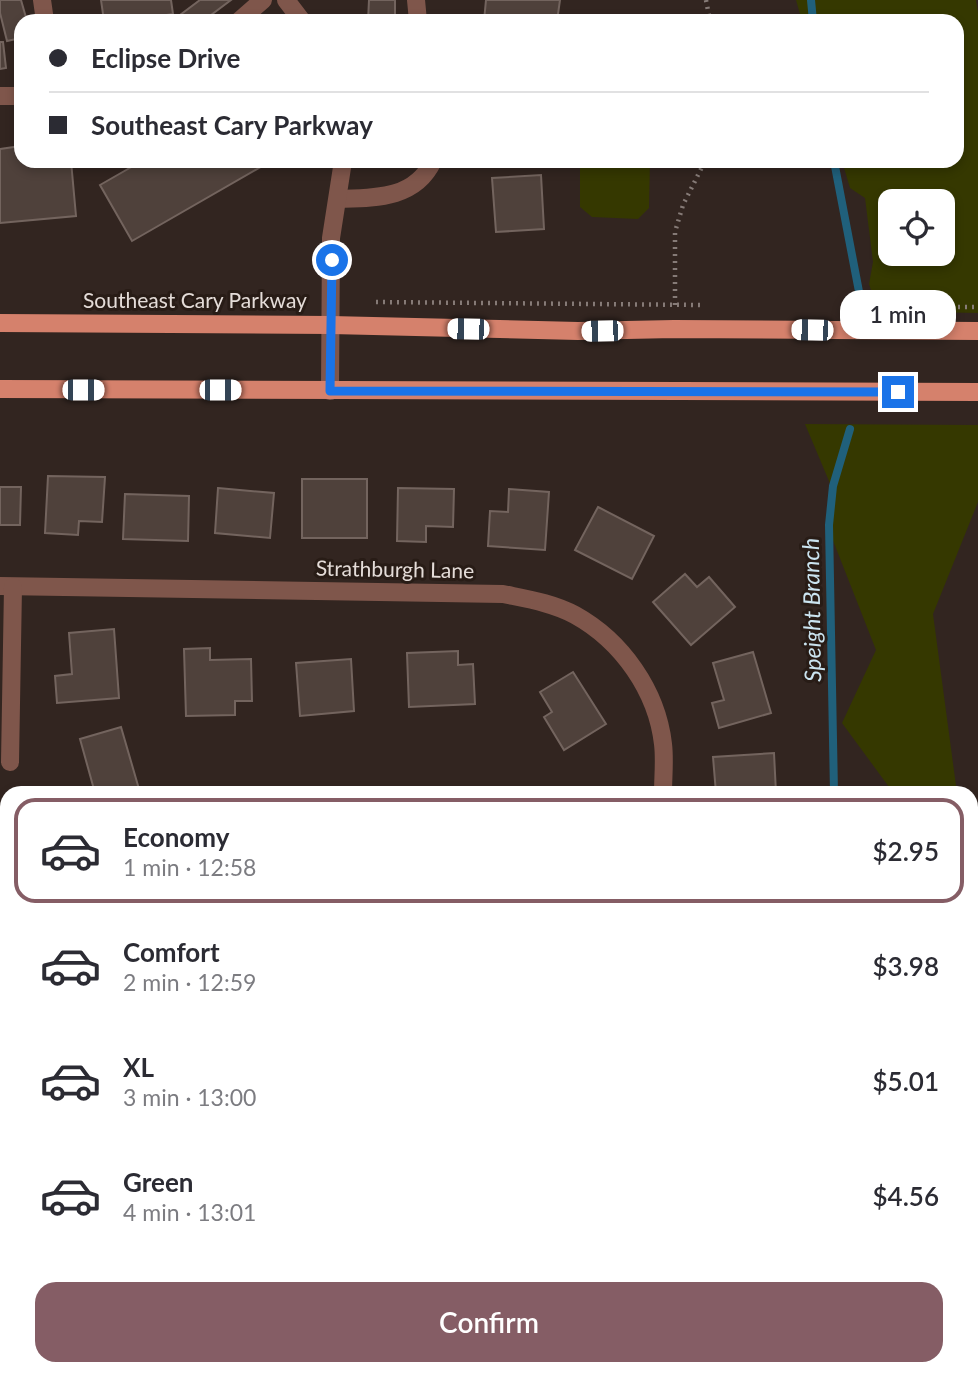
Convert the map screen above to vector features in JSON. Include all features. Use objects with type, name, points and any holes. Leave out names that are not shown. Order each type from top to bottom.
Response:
[{"type":"main road","name":"Southeast Cary Parkway","points":[[0,323],[331,325],[578,331],[978,331]]},
{"type":"main road","points":[[0,389],[978,392]]},
{"type":"street","points":[[247,14],[263,0]]},
{"type":"street","points":[[286,0],[297,14]]},
{"type":"street","points":[[330,391],[331,238],[342,168]]},
{"type":"street","points":[[339,198],[383,198],[415,183],[427,168]]},
{"type":"street","points":[[6,587],[10,762]]},
{"type":"street","name":"Strathburgh Lane","points":[[6,587],[503,594],[543,602],[575,614],[604,635],[625,656],[643,682],[656,712],[663,744],[663,786]]},
{"type":"path","points":[[675,305],[675,232],[683,205],[702,168]]},
{"type":"path","points":[[376,302],[714,306]]},
{"type":"path","points":[[915,307],[978,307]]},
{"type":"shaded area","points":[[796,0],[976,0],[978,313],[878,311],[869,284],[873,262],[865,198],[850,188],[844,168],[964,168],[964,14],[800,14]]},
{"type":"shaded area","points":[[580,168],[650,168],[649,208],[638,219],[592,217],[580,207]]},
{"type":"shaded area","points":[[805,424],[978,425],[978,502],[933,614],[956,786],[888,786],[842,723],[876,650],[830,533],[834,493]]},
{"type":"building","points":[[0,0],[21,0],[25,14],[14,14],[14,40],[7,41],[0,13]]},
{"type":"building","points":[[101,0],[171,0],[173,14],[103,14]]},
{"type":"building","points":[[200,0],[231,0],[212,14],[181,14]]},
{"type":"building","points":[[369,0],[395,0],[395,14],[368,14]]},
{"type":"building","points":[[486,0],[560,0],[558,14],[485,14]]},
{"type":"building","points":[[0,42],[3,42],[6,68],[0,69]]},
{"type":"building","points":[[14,147],[14,168],[72,168],[76,216],[0,223],[0,149]]},
{"type":"building","points":[[130,168],[259,168],[132,241],[100,185]]},
{"type":"building","points":[[541,175],[544,229],[496,232],[492,178]]},
{"type":"building","points":[[48,476],[105,477],[102,522],[79,521],[78,535],[45,533]]},
{"type":"building","points":[[302,479],[367,479],[367,538],[302,538]]},
{"type":"building","points":[[0,487],[21,487],[20,525],[0,525]]},
{"type":"building","points":[[218,488],[274,493],[270,538],[215,533]]},
{"type":"building","points":[[398,488],[454,489],[453,527],[426,526],[426,542],[397,541]]},
{"type":"building","points":[[509,489],[549,492],[545,550],[488,546],[490,511],[508,512]]},
{"type":"building","points":[[125,494],[189,496],[188,541],[123,539]]},
{"type":"building","points":[[598,507],[654,536],[632,579],[575,550]]},
{"type":"building","points":[[685,574],[697,587],[709,577],[735,607],[691,645],[653,602]]},
{"type":"building","points":[[114,629],[119,698],[57,703],[55,676],[72,674],[69,633]]},
{"type":"building","points":[[210,648],[210,660],[251,659],[252,701],[235,701],[235,715],[186,716],[184,649]]},
{"type":"building","points":[[458,651],[458,665],[473,664],[475,704],[409,707],[407,653]]},
{"type":"building","points":[[753,652],[771,713],[719,728],[712,703],[724,700],[713,663]]},
{"type":"building","points":[[351,659],[354,711],[300,716],[296,663]]},
{"type":"building","points":[[573,672],[606,724],[564,750],[544,717],[552,712],[540,692]]},
{"type":"building","points":[[121,727],[138,786],[93,786],[80,739]]},
{"type":"building","points":[[774,753],[776,786],[715,786],[713,757]]},
{"type":"waterway","name":"Speight Branch","points":[[811,0],[812,14]]},
{"type":"waterway","name":"Speight Branch","points":[[835,168],[861,302]]},
{"type":"waterway","name":"Speight Branch","points":[[834,786],[829,525],[833,486],[850,429]]},
{"type":"route","points":[[332,260],[330,391],[898,392]]}]
